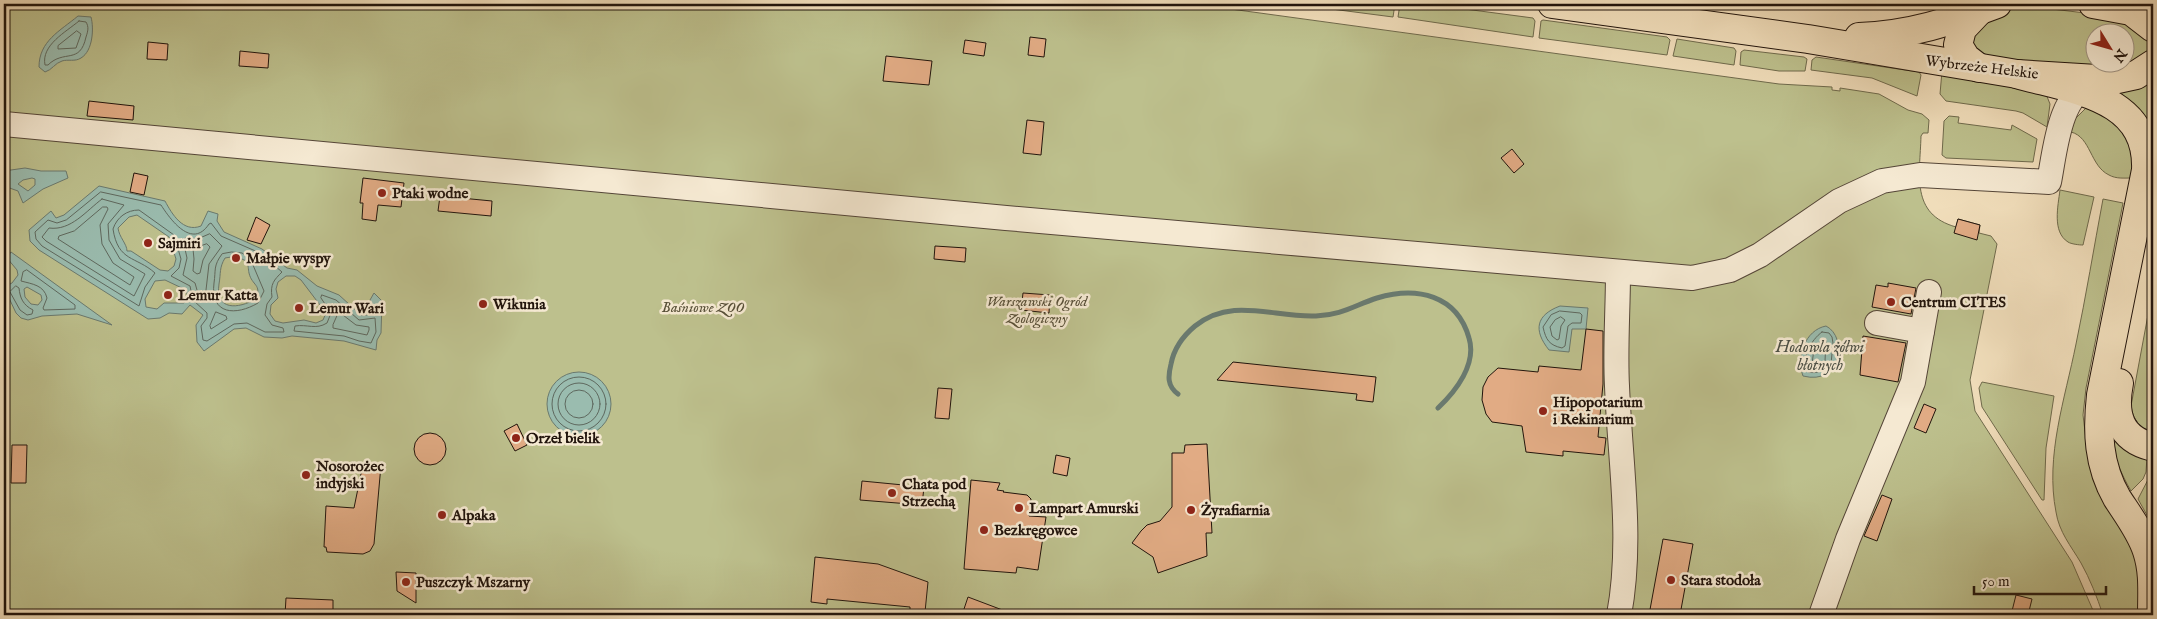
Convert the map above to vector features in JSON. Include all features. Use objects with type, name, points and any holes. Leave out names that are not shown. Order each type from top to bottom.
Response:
[{"type":"main road","name":"Wybrzeże Helskie","points":[[1552,4],[1808,39],[2090,85],[2128,116],[2143,140],[2146,155],[2144,178],[2101,395],[2098,432],[2103,466],[2108,480],[2146,549],[2152,568],[2152,615]]},
{"type":"main road","points":[[2093,4],[2131,11],[2153,28]]},
{"type":"main road","name":"Wybrzeże Helskie","points":[[1808,39],[1892,36],[1940,25],[1988,7]]},
{"type":"main road","points":[[1978,68],[1966,58],[1958,45],[1962,29],[1988,7]]},
{"type":"main road","points":[[2090,85],[2136,75],[2153,64]]},
{"type":"main road","points":[[2153,211],[2116,402],[2117,415],[2121,426],[2136,440],[2153,447]]},
{"type":"street","points":[[4,124],[1006,218],[1692,278],[1730,270],[1760,255],[1839,201],[1882,181],[1920,175],[2049,182],[2062,120],[2090,85]]},
{"type":"street","points":[[1618,272],[1617,385],[1626,534],[1623,595],[1619,615]]},
{"type":"street","points":[[1821,615],[1848,539],[1913,382],[1929,292]]},
{"type":"street","points":[[1877,323],[1922,331]]},
{"type":"green space","name":"Warszawski Ogród Zoologiczny","points":[[4,4],[1194,4],[1779,84],[1832,87],[1832,90],[1840,91],[1840,88],[1879,94],[1908,110],[1922,114],[1929,120],[1928,133],[1923,133],[1921,136],[1920,179],[1924,203],[1931,213],[1941,221],[1956,227],[1958,219],[1980,225],[1979,233],[1991,236],[1997,244],[1970,380],[1975,411],[2072,562],[2095,615],[4,615]]},
{"type":"green space","points":[[1293,4],[1395,4],[1393,17]]},
{"type":"green space","points":[[1400,4],[1427,4],[1533,18],[1535,21],[1533,37],[1398,17]]},
{"type":"green space","points":[[2019,5],[2118,17],[2125,22],[2084,22],[2084,69],[1982,59],[1970,46],[1969,36],[2002,10]]},
{"type":"green space","points":[[1541,21],[1667,37],[1670,40],[1667,55],[1539,38]]},
{"type":"green space","points":[[2134,28],[2152,41],[2153,53],[2134,64]]},
{"type":"green space","points":[[1677,39],[1734,48],[1736,51],[1734,65],[1673,56]]},
{"type":"green space","points":[[1744,50],[1804,57],[1807,59],[1805,71],[1779,71],[1740,65],[1741,52]]},
{"type":"green space","points":[[1816,57],[1919,72],[1921,75],[1917,96],[1872,78],[1811,70],[1812,60]]},
{"type":"green space","points":[[1942,71],[2046,94],[2050,104],[2047,127],[2016,111],[1946,101],[1940,94]]},
{"type":"green space","points":[[2153,75],[2153,147],[2117,92]]},
{"type":"green space","points":[[2086,108],[2118,116],[2135,155],[2132,178],[2114,177],[2103,171],[2083,140],[2071,132],[2075,119]]},
{"type":"green space","points":[[1949,116],[1959,117],[1958,123],[2011,130],[2012,125],[2037,139],[2033,162],[1946,158],[1942,155],[1944,121]]},
{"type":"green space","points":[[2060,190],[2094,197],[2083,245],[2068,242],[2060,232],[2057,211]]},
{"type":"green space","points":[[2103,199],[2123,203],[2086,388],[2083,415],[2088,456],[2136,555],[2141,599],[2138,615],[2103,615],[2087,575],[2060,526],[2053,491],[2053,470],[2058,428],[2080,326]]},
{"type":"green space","points":[[2153,288],[2153,433],[2144,429],[2138,423],[2133,415],[2131,406]]},
{"type":"green space","points":[[1982,382],[2054,396],[2046,448],[2044,500],[2042,500],[1982,407],[1979,388]]},
{"type":"green space","points":[[2111,393],[2147,456],[2146,472],[2143,479],[2131,491],[2119,466],[2112,444],[2110,433]]},
{"type":"green space","points":[[2153,470],[2153,526],[2138,499]]},
{"type":"water","points":[[78,16],[91,17],[92,33],[88,50],[79,59],[62,61],[45,72],[39,67],[40,58],[47,43]]},
{"type":"water","points":[[25,168],[41,171],[66,171],[68,178],[43,189],[23,203],[18,191],[4,186],[4,171]],"holes":[[[35,179],[35,185],[28,191],[18,184],[23,180]]]},
{"type":"water","points":[[99,186],[165,201],[179,221],[189,227],[201,226],[208,211],[218,214],[217,221],[224,232],[262,249],[287,268],[297,270],[317,286],[339,295],[361,315],[367,315],[371,312],[372,304],[370,300],[374,293],[382,301],[381,333],[377,340],[376,350],[344,341],[292,336],[282,338],[264,337],[246,328],[234,329],[204,351],[197,342],[196,325],[203,315],[190,305],[182,314],[169,313],[160,318],[148,319],[39,250],[30,241],[29,230],[51,211],[56,218],[64,215]],"holes":[[[137,215],[169,237],[176,259],[174,266],[168,271],[160,270],[131,251],[127,251],[118,228],[129,217]],[[225,258],[240,258],[246,261],[250,277],[258,290],[256,299],[235,306],[224,303],[219,293],[219,284],[221,268]],[[286,276],[295,276],[301,280],[326,313],[323,320],[316,323],[304,320],[283,323],[275,321],[270,314],[271,305],[278,298],[276,289],[278,282]],[[165,280],[186,290],[188,298],[184,303],[164,303],[157,309],[146,307],[145,299],[155,281]]]},
{"type":"water","points":[[11,252],[112,325],[77,314],[42,316],[28,320],[21,318],[16,313],[9,298],[4,296],[4,287],[12,283],[18,275],[17,270],[7,258]],"holes":[[[27,287],[41,295],[42,300],[38,305],[31,304],[25,297],[24,289]]]},
{"type":"water","points":[[1560,306],[1588,308],[1586,329],[1572,329],[1569,352],[1549,350],[1539,330],[1542,319],[1546,314]]},
{"type":"water","name":"Hodowla żółwi błotnych","points":[[1826,326],[1833,332],[1837,340],[1839,349],[1837,359],[1833,367],[1826,374],[1816,377],[1803,376],[1801,361],[1804,345],[1813,333]]},
{"type":"water","points":[[573,372],[585,372],[602,381],[609,392],[611,404],[609,416],[602,427],[585,436],[573,436],[561,431],[552,422],[547,410],[547,398],[552,386],[561,377]]},
{"type":"building","points":[[1030,37],[1046,39],[1044,57],[1028,55]]},
{"type":"building","points":[[965,40],[986,43],[984,56],[963,53]]},
{"type":"building","points":[[148,42],[168,44],[167,60],[147,59]]},
{"type":"building","points":[[240,51],[269,54],[268,68],[239,66]]},
{"type":"building","points":[[886,56],[932,61],[929,85],[883,81]]},
{"type":"building","points":[[89,101],[134,106],[133,120],[87,116]]},
{"type":"building","points":[[1027,120],[1044,122],[1041,155],[1023,153]]},
{"type":"building","points":[[1512,149],[1524,164],[1514,173],[1501,158]]},
{"type":"building","points":[[134,173],[148,176],[144,195],[130,192]]},
{"type":"building","name":"Ptaki wodne","points":[[363,178],[404,183],[401,207],[378,205],[376,221],[362,219],[363,203],[360,203]]},
{"type":"building","points":[[440,196],[492,201],[491,216],[438,211]]},
{"type":"building","points":[[256,217],[270,225],[261,244],[247,240]]},
{"type":"building","points":[[1958,219],[1980,225],[1977,240],[1954,233]]},
{"type":"building","points":[[935,246],[966,248],[965,262],[934,259]]},
{"type":"building","name":"Centrum CITES","points":[[1888,283],[1916,288],[1911,314],[1872,307],[1876,285],[1888,287]]},
{"type":"building","points":[[1023,293],[1050,295],[1049,313],[1021,310]]},
{"type":"building","name":"Hipopotarium i Rekinarium","points":[[1586,329],[1603,331],[1603,384],[1598,437],[1606,438],[1604,455],[1563,451],[1563,456],[1526,452],[1522,426],[1492,422],[1486,414],[1482,400],[1483,387],[1488,377],[1498,368],[1538,372],[1539,366],[1581,370]]},
{"type":"building","points":[[1863,336],[1906,343],[1898,382],[1860,375]]},
{"type":"building","points":[[1233,362],[1376,377],[1373,402],[1356,400],[1357,394],[1217,380]]},
{"type":"building","points":[[938,388],[952,389],[949,419],[935,418]]},
{"type":"building","points":[[1924,404],[1936,409],[1926,433],[1914,428]]},
{"type":"building","name":"Orzeł bielik","points":[[517,424],[527,445],[515,451],[504,431]]},
{"type":"building","points":[[430,433],[442,437],[446,449],[442,461],[430,465],[418,461],[414,449],[418,437]]},
{"type":"building","name":"Żyrafiarnia","points":[[1207,444],[1212,533],[1206,533],[1207,556],[1158,573],[1153,557],[1132,543],[1147,525],[1160,521],[1172,507],[1172,453],[1184,453],[1185,445]]},
{"type":"building","points":[[12,445],[27,445],[26,483],[11,483]]},
{"type":"building","points":[[1056,455],[1070,458],[1067,476],[1053,473]]},
{"type":"building","points":[[363,464],[381,465],[374,544],[370,551],[363,554],[327,552],[326,547],[324,547],[326,506],[354,508]]},
{"type":"building","points":[[971,480],[1000,483],[997,490],[1027,495],[1031,499],[1029,516],[1046,517],[1038,570],[1017,567],[1016,573],[964,569]]},
{"type":"building","name":"Chata pod Strzechą","points":[[862,481],[924,487],[922,505],[860,500]]},
{"type":"building","points":[[1882,495],[1892,499],[1877,541],[1864,536]]},
{"type":"building","name":"Stara stodoła","points":[[1663,539],[1693,544],[1680,615],[1649,615]]},
{"type":"building","points":[[815,557],[878,564],[928,582],[925,612],[910,611],[910,607],[827,599],[827,604],[811,602]]},
{"type":"building","name":"Puszczyk Mszarny","points":[[396,572],[416,573],[416,603],[397,591]]},
{"type":"building","points":[[2016,595],[2032,599],[2028,615],[2011,615]]},
{"type":"building","points":[[968,597],[1013,614],[1013,615],[962,615]]},
{"type":"building","points":[[286,598],[333,600],[333,615],[285,615]]},
{"type":"waterway","points":[[1178,394],[1172,388],[1169,380],[1174,353],[1187,334],[1209,317],[1238,310],[1254,310],[1300,316],[1325,315],[1341,312],[1377,298],[1407,293],[1434,297],[1445,303],[1463,323],[1469,338],[1471,348],[1467,367],[1452,394],[1438,408]]},
{"type":"place","name":"Ptaki wodne","points":[[382,193]]},
{"type":"place","name":"Sajmiri","points":[[148,243]]},
{"type":"place","name":"Małpie wyspy","points":[[236,258]]},
{"type":"place","name":"Lemur Katta","points":[[168,295]]},
{"type":"place","name":"Centrum CITES","points":[[1891,302]]},
{"type":"place","name":"Wikunia","points":[[483,304]]},
{"type":"place","name":"Lemur Wari","points":[[299,308]]},
{"type":"place","name":"Hipopotarium i Rekinarium","points":[[1543,411]]},
{"type":"place","name":"Orzeł bielik","points":[[516,438]]},
{"type":"place","name":"Nosorożec indyjski","points":[[306,475]]},
{"type":"place","name":"Chata pod Strzechą","points":[[892,493]]},
{"type":"place","name":"Lampart Amurski","points":[[1019,508]]},
{"type":"place","name":"Żyrafiarnia","points":[[1191,510]]},
{"type":"place","name":"Alpaka","points":[[442,515]]},
{"type":"place","name":"Bezkręgowce","points":[[984,530]]},
{"type":"place","name":"Stara stodoła","points":[[1671,580]]},
{"type":"place","name":"Puszczyk Mszarny","points":[[406,582]]},
{"type":"park label","name":"Baśniowe ZOO","points":[[703,307]]}]
